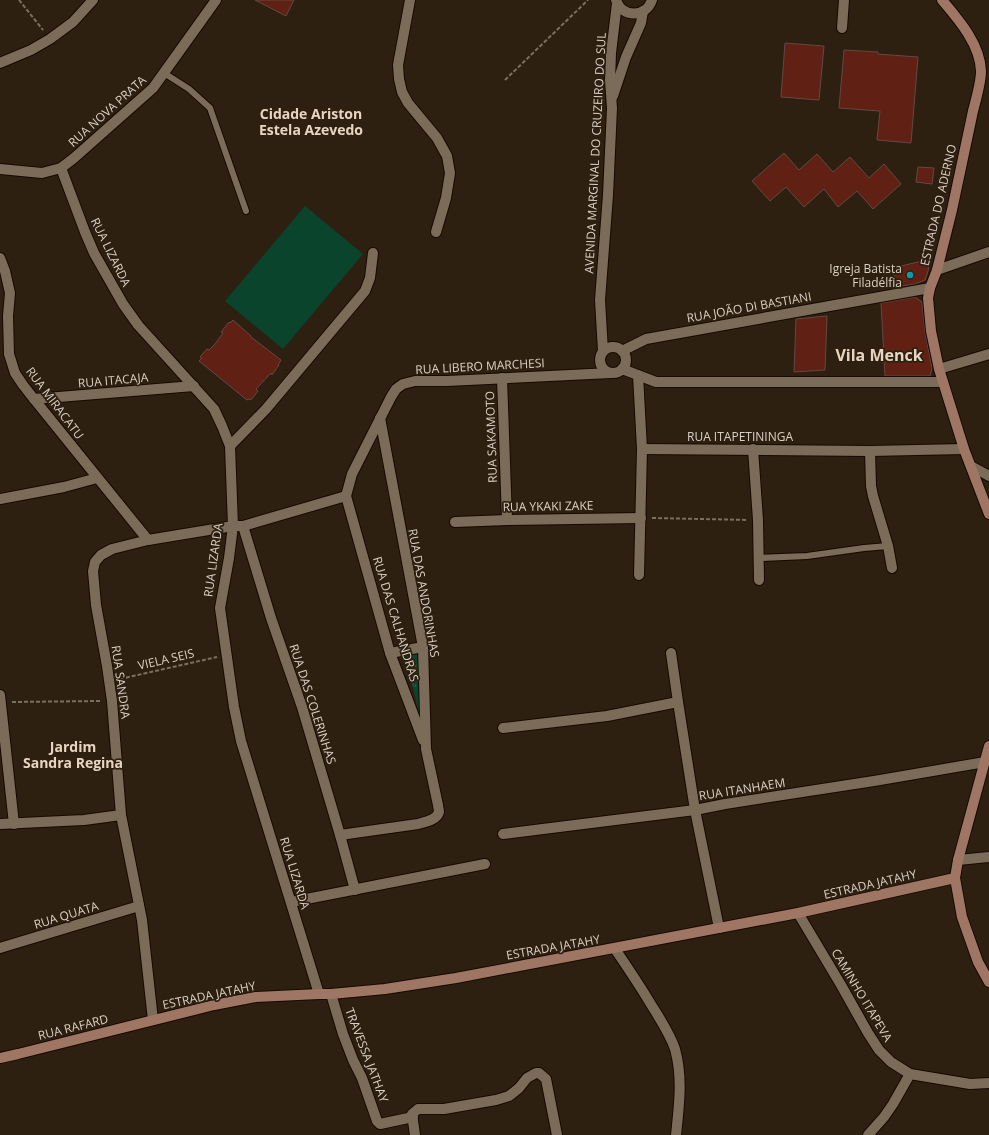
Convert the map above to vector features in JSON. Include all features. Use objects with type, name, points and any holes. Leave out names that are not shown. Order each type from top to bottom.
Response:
[{"type":"street","points":[[0,63],[31,50],[50,39],[73,22],[92,0]]},
{"type":"street","name":"RUA NOVA PRATA","points":[[0,169],[42,172],[61,168],[74,158],[153,88],[216,0]]},
{"type":"street","points":[[410,0],[398,65],[402,92],[408,103],[437,138],[447,156],[450,173],[446,198],[436,232]]},
{"type":"street","points":[[616,1],[620,8],[625,12],[637,14],[648,8],[652,0]]},
{"type":"street","points":[[842,28],[844,0]]},
{"type":"street","name":"ESTRADA DO ADERNO","points":[[942,0],[959,20],[970,38],[978,57],[981,73],[952,210],[937,270],[928,298],[931,331],[939,369],[964,449],[989,514]]},
{"type":"street","name":"AVENIDA MARGINAL DO CRUZEIRO DO SUL","points":[[603,351],[600,300],[608,195],[612,100],[610,80],[611,53],[616,1]]},
{"type":"street","points":[[612,100],[626,57],[641,23],[643,12]]},
{"type":"street","name":"RUA LIZARDA","points":[[61,168],[94,253],[122,304],[214,409],[230,446],[238,526],[229,558],[220,608],[234,707],[241,741],[319,994]]},
{"type":"street","points":[[937,270],[989,252]]},
{"type":"street","points":[[230,446],[266,409],[365,291],[370,278],[373,253]]},
{"type":"street","name":"RUA MIRACATU","points":[[0,258],[10,293],[8,316],[9,354],[15,373],[34,400],[148,540]]},
{"type":"street","name":"RUA JOÃO DI BASTIANI","points":[[622,351],[646,339],[930,288]]},
{"type":"street","points":[[610,347],[615,347],[622,351],[626,358],[622,369],[615,372],[607,372],[601,366],[600,359],[603,351],[610,347]]},
{"type":"street","points":[[939,369],[989,354]]},
{"type":"street","points":[[622,369],[656,382],[943,382]]},
{"type":"street","name":"RUA LIBERO MARCHESI","points":[[346,496],[352,474],[380,418],[396,389],[403,384],[415,381],[447,381],[611,372]]},
{"type":"street","points":[[638,375],[642,449],[639,575]]},
{"type":"street","name":"RUA SAKAMOTO","points":[[502,378],[507,520]]},
{"type":"street","name":"RUA ITACAJA","points":[[34,400],[194,386]]},
{"type":"street","name":"RUA DAS ANDORINHAS","points":[[340,835],[418,824],[436,817],[439,812],[426,749],[423,647],[380,418]]},
{"type":"street","name":"RUA ITAPETININGA","points":[[642,449],[964,449]]},
{"type":"street","points":[[753,449],[758,520],[759,580]]},
{"type":"street","points":[[870,450],[871,486],[888,546],[892,568]]},
{"type":"street","points":[[971,466],[989,476]]},
{"type":"street","points":[[0,499],[64,487],[97,478]]},
{"type":"street","points":[[238,526],[346,496]]},
{"type":"street","name":"RUA DAS CALHANDRAS","points":[[346,496],[390,653],[426,749]]},
{"type":"street","name":"RUA YKAKI ZAKE","points":[[455,522],[641,518]]},
{"type":"street","name":"RUA SANDRA","points":[[153,1020],[142,920],[121,815],[112,701],[96,605],[93,571],[95,562],[101,555],[112,549],[148,540],[238,526]]},
{"type":"street","name":"RUA DAS COLERINHAS","points":[[238,526],[302,708],[355,890]]},
{"type":"street","points":[[390,653],[423,647]]},
{"type":"street","points":[[671,653],[695,810],[719,928]]},
{"type":"street","points":[[0,695],[14,824]]},
{"type":"street","points":[[503,728],[607,716],[678,702]]},
{"type":"street","points":[[989,746],[958,860],[955,878],[962,917],[978,962],[989,982]]},
{"type":"street","name":"RUA ITANHAEM","points":[[503,834],[695,810],[985,762]]},
{"type":"street","points":[[0,824],[84,820],[121,815]]},
{"type":"street","points":[[958,860],[989,857]]},
{"type":"street","points":[[291,902],[485,864]]},
{"type":"street","name":"ESTRADA JATAHY","points":[[153,1020],[214,1005],[256,997],[385,990],[456,978],[798,913],[955,878]]},
{"type":"street","name":"RUA QUATA","points":[[0,948],[139,906]]},
{"type":"street","name":"CAMINHO ITAPEVA","points":[[798,913],[868,1033],[879,1050],[891,1062],[910,1074],[970,1084],[989,1083]]},
{"type":"street","points":[[615,948],[661,1020],[672,1040],[675,1049],[680,1075],[676,1135]]},
{"type":"street","name":"TRAVESSA JATHAY","points":[[331,994],[343,1034],[362,1078],[377,1121],[380,1124],[412,1117]]},
{"type":"street","name":"RUA RAFARD","points":[[0,1058],[153,1020]]},
{"type":"street","points":[[415,1135],[412,1117],[413,1112],[418,1109],[444,1109],[496,1100],[509,1096],[519,1088],[527,1078],[539,1072],[546,1079],[557,1135]]},
{"type":"street","points":[[868,1135],[893,1104],[910,1074]]},
{"type":"lane","points":[[164,73],[189,89],[210,108],[246,211]]},
{"type":"lane","points":[[759,558],[807,556],[888,546]]},
{"type":"path","points":[[19,0],[50,39]]},
{"type":"path","points":[[505,80],[588,0]]},
{"type":"path","points":[[641,518],[758,520]]},
{"type":"path","name":"VIELA SEIS","points":[[109,682],[227,654]]},
{"type":"path","points":[[0,703],[112,701]]},
{"type":"green space","points":[[305,206],[363,254],[283,349],[225,301]]},
{"type":"green space","points":[[417,651],[426,743],[405,654]]},
{"type":"building","points":[[255,0],[294,0],[286,16]]},
{"type":"building","points":[[785,43],[824,46],[819,100],[781,97]]},
{"type":"building","points":[[844,50],[878,52],[878,54],[918,57],[911,143],[877,140],[880,111],[839,108]]},
{"type":"building","points":[[784,153],[799,170],[817,154],[833,172],[850,157],[869,178],[884,164],[901,184],[873,209],[857,191],[838,207],[824,189],[804,207],[786,187],[770,201],[752,181]]},
{"type":"building","points":[[918,167],[934,168],[932,184],[916,182]]},
{"type":"building","name":"Igreja Batista Filadélfia","points":[[930,259],[925,280],[915,284],[896,287],[893,268]]},
{"type":"building","points":[[915,297],[922,302],[925,332],[932,368],[930,376],[885,376],[881,303]]},
{"type":"building","points":[[827,316],[825,370],[794,372],[796,319]]},
{"type":"building","points":[[233,320],[251,337],[281,360],[272,375],[271,373],[256,389],[258,391],[251,400],[247,400],[199,361],[202,358],[200,357],[207,349],[209,350],[215,344],[223,333],[221,332],[229,322],[230,323]]},
{"type":"place","name":"Igreja Batista Filadélfia","points":[[910,275]]},
{"type":"district","name":"Cidade Ariston Estela Azevedo","points":[[311,122]]},
{"type":"district","name":"Vila Menck","points":[[879,355]]},
{"type":"district","name":"Jardim Sandra Regina","points":[[73,754]]}]
